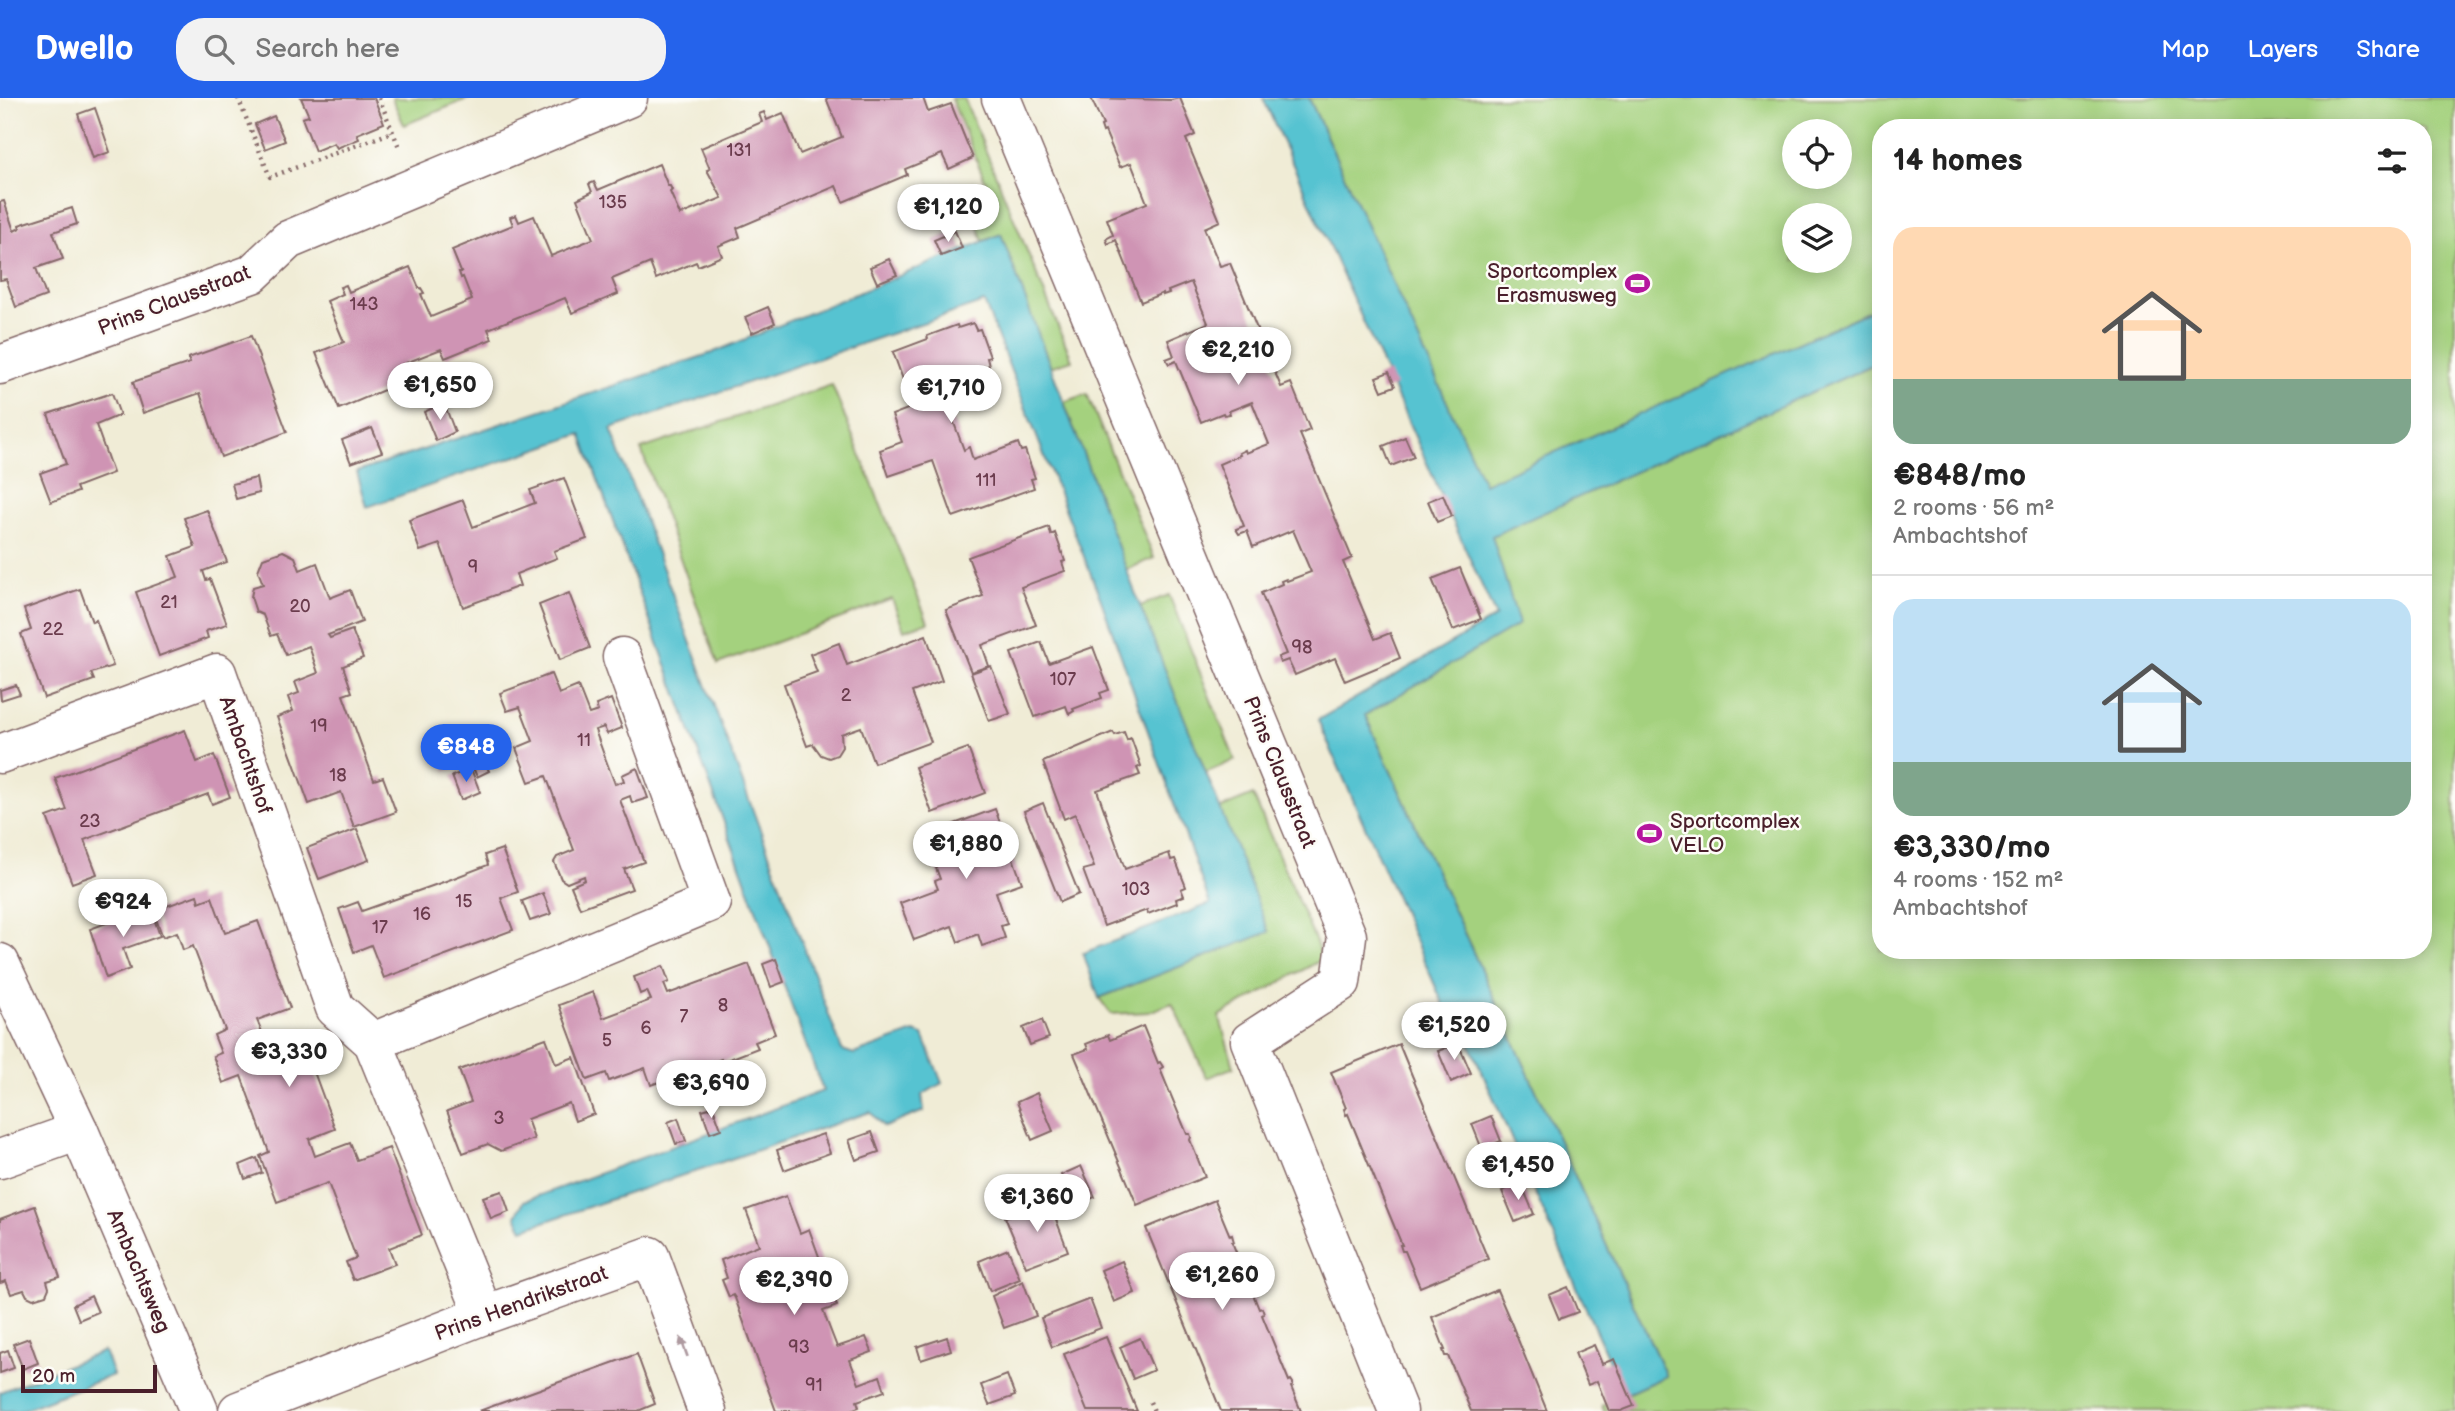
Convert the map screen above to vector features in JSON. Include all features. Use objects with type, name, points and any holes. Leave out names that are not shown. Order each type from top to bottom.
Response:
[{"type":"street","name":"Prins Clausstraat","points":[[0,365],[252,274],[288,240],[628,98]]},
{"type":"street","name":"Prins Clausstraat","points":[[1001,98],[1347,936],[1341,982],[1250,1041],[1398,1411]]},
{"type":"street","points":[[373,1041],[711,902],[622,657]]},
{"type":"street","name":"Ambachtshof","points":[[0,754],[217,673],[335,1008],[373,1041],[484,1315]]},
{"type":"street","name":"Ambachtsweg","points":[[0,963],[79,1130],[199,1411]]},
{"type":"street","points":[[0,1159],[79,1130]]},
{"type":"street","name":"Prins Hendrikstraat","points":[[238,1411],[484,1315],[650,1256],[707,1411]]},
{"type":"path","points":[[238,98],[270,177],[393,132]]},
{"type":"path","points":[[379,98],[415,187]]},
{"type":"path","points":[[1150,1402],[1154,1411]]},
{"type":"green space","points":[[392,98],[470,98],[404,125]]},
{"type":"green space","points":[[951,98],[964,98],[1072,360],[1050,367],[1001,234],[983,241],[978,227],[996,207]]},
{"type":"green space","name":"Sportcomplex VELO","points":[[1309,98],[2455,98],[2455,1411],[1604,1411],[1602,1405],[1666,1376],[1365,715],[1518,624],[1491,536],[1872,365],[1872,959],[2432,959],[2432,119],[1872,119],[1872,310],[1483,485]]},
{"type":"green space","points":[[832,385],[928,622],[904,630],[892,599],[718,664],[641,449]]},
{"type":"green space","points":[[1087,394],[1154,558],[1126,570],[1064,402]]},
{"type":"green space","points":[[1169,595],[1235,760],[1205,773],[1140,606]]},
{"type":"green space","points":[[1253,795],[1323,959],[1219,1016],[1234,1067],[1207,1078],[1172,1003],[1149,1012],[1111,1014],[1099,998],[1268,932],[1219,809]]},
{"type":"water","points":[[1263,98],[1309,98],[1484,484],[1872,310],[1872,365],[1492,536],[1519,624],[1365,715],[1666,1376],[1624,1395],[1457,1015],[1449,1017],[1318,720],[1496,617]]},
{"type":"water","points":[[1001,234],[1140,606],[1269,932],[1099,998],[1083,953],[1210,904],[1101,600],[984,302],[611,429],[842,1050],[854,1054],[914,1032],[923,1035],[942,1083],[922,1095],[924,1111],[884,1127],[870,1112],[523,1229],[516,1216],[524,1201],[823,1091],[581,434],[367,507],[357,472],[712,353]]},
{"type":"water","points":[[104,1351],[113,1375],[20,1411],[0,1411],[0,1392]]},
{"type":"building","points":[[301,98],[374,98],[384,123],[357,134],[359,139],[337,148],[334,143],[315,151],[302,118],[309,116]]},
{"type":"building","points":[[826,98],[923,98],[928,112],[951,104],[973,158],[949,169],[942,154],[905,169],[907,175],[843,202],[836,186],[737,228],[740,237],[718,246],[722,256],[698,266],[696,262],[656,279],[650,263],[612,279],[618,294],[572,313],[565,298],[488,329],[492,339],[445,358],[441,349],[403,364],[410,379],[339,409],[316,353],[344,342],[327,301],[343,294],[340,287],[346,285],[349,292],[410,267],[424,293],[421,294],[431,317],[472,300],[452,250],[513,225],[510,217],[516,215],[519,222],[534,216],[551,256],[593,239],[577,199],[592,192],[589,184],[594,182],[598,190],[659,164],[672,190],[670,192],[680,215],[722,198],[707,170],[710,169],[701,148],[762,122],[759,114],[764,112],[767,120],[783,113],[800,154],[842,137]]},
{"type":"building","points":[[1091,98],[1180,98],[1195,135],[1186,139],[1220,221],[1204,228],[1220,266],[1230,263],[1281,387],[1291,383],[1310,430],[1300,434],[1352,558],[1343,562],[1375,639],[1390,633],[1400,658],[1345,681],[1335,658],[1295,675],[1288,660],[1280,663],[1278,657],[1286,654],[1261,593],[1282,584],[1281,581],[1311,572],[1293,530],[1253,547],[1247,531],[1239,534],[1236,529],[1244,526],[1219,464],[1245,450],[1246,453],[1269,444],[1252,402],[1229,411],[1230,414],[1223,413],[1201,422],[1176,361],[1169,364],[1166,359],[1174,356],[1168,340],[1208,323],[1191,282],[1141,302],[1116,240],[1108,244],[1106,239],[1113,235],[1107,219],[1147,203],[1131,163],[1120,167],[1105,131],[1103,132],[1103,125]]},
{"type":"building","points":[[95,108],[110,152],[93,158],[78,114]]},
{"type":"building","points":[[274,116],[285,141],[265,149],[255,124]]},
{"type":"building","points":[[4,201],[14,231],[20,228],[19,225],[72,208],[77,224],[53,232],[63,259],[36,268],[46,296],[16,307],[6,279],[0,280],[0,202]]},
{"type":"building","points":[[955,231],[962,248],[941,256],[934,240]]},
{"type":"building","points":[[889,259],[897,275],[877,283],[870,267]]},
{"type":"building","points":[[768,307],[775,323],[752,333],[745,317]]},
{"type":"building","points":[[973,323],[976,330],[980,329],[990,357],[987,358],[989,366],[940,384],[954,423],[964,450],[969,447],[973,460],[1018,443],[1021,451],[1025,450],[1035,478],[1031,479],[1034,488],[953,517],[933,461],[889,476],[880,450],[902,442],[892,415],[913,407],[893,352],[957,325],[958,328]]},
{"type":"building","points":[[251,336],[287,432],[221,457],[200,393],[143,413],[133,382],[190,363],[188,358]]},
{"type":"building","points":[[1389,372],[1395,386],[1382,391],[1376,377]]},
{"type":"building","points":[[112,393],[120,415],[96,425],[113,473],[76,487],[78,492],[51,502],[40,473],[66,464],[48,414]]},
{"type":"building","points":[[444,403],[455,432],[436,441],[424,412]]},
{"type":"building","points":[[372,428],[382,452],[351,463],[342,440]]},
{"type":"building","points":[[1405,437],[1414,457],[1391,466],[1383,446]]},
{"type":"building","points":[[256,478],[259,493],[236,499],[232,484]]},
{"type":"building","points":[[564,478],[587,539],[554,551],[557,558],[516,574],[520,586],[463,607],[440,544],[420,551],[409,520],[463,500],[473,527],[535,503],[530,490]]},
{"type":"building","points":[[1443,495],[1452,516],[1437,522],[1428,501]]},
{"type":"building","points":[[207,510],[227,562],[203,571],[206,580],[210,579],[227,624],[206,631],[208,638],[159,656],[136,592],[178,577],[170,556],[195,547],[184,518]]},
{"type":"building","points":[[1049,527],[1051,535],[1055,533],[1065,561],[1062,562],[1065,571],[1021,587],[1036,625],[982,645],[989,666],[971,672],[946,610],[983,596],[968,557]]},
{"type":"building","points":[[283,551],[295,557],[300,570],[317,563],[330,598],[350,590],[362,622],[328,635],[330,638],[352,630],[363,658],[343,666],[352,692],[343,695],[374,780],[383,777],[396,812],[354,827],[341,792],[309,804],[277,717],[293,711],[288,697],[299,693],[295,682],[318,673],[309,646],[286,655],[277,634],[271,636],[263,615],[256,612],[251,597],[253,587],[263,584],[258,571],[263,558]]},
{"type":"building","points":[[1460,568],[1481,619],[1453,630],[1432,579]]},
{"type":"building","points":[[80,589],[92,622],[96,620],[113,666],[91,673],[94,680],[44,698],[21,634],[31,630],[24,609]]},
{"type":"building","points":[[569,593],[590,648],[560,660],[539,605]]},
{"type":"building","points":[[926,635],[942,681],[912,692],[931,742],[874,763],[861,727],[841,734],[842,747],[837,755],[829,758],[821,755],[813,744],[807,746],[784,684],[817,672],[810,654],[839,643],[847,665]]},
{"type":"building","points":[[1041,642],[1049,663],[1093,647],[1109,690],[1100,693],[1102,698],[1073,709],[1069,714],[1066,706],[1035,717],[1011,653]]},
{"type":"building","points":[[991,666],[1010,714],[989,721],[971,673]]},
{"type":"building","points":[[551,674],[559,694],[578,686],[589,714],[598,711],[596,705],[611,699],[622,728],[607,734],[604,727],[595,730],[604,755],[615,784],[624,781],[622,775],[637,768],[648,798],[632,803],[630,796],[620,800],[644,862],[624,869],[632,889],[580,908],[571,886],[585,880],[584,876],[567,883],[561,879],[554,862],[557,857],[574,850],[546,776],[529,782],[516,748],[533,741],[520,707],[507,711],[500,693]]},
{"type":"building","points":[[16,685],[20,694],[1,700],[0,690]]},
{"type":"building","points":[[185,730],[197,762],[214,755],[230,797],[212,804],[208,794],[84,840],[97,874],[72,883],[47,817],[67,810],[55,778]]},
{"type":"building","points":[[1113,732],[1115,735],[1124,732],[1127,740],[1131,738],[1141,766],[1137,768],[1140,775],[1097,790],[1125,869],[1169,853],[1171,860],[1175,859],[1186,887],[1181,889],[1184,896],[1176,899],[1177,903],[1148,914],[1147,910],[1104,926],[1083,870],[1094,867],[1075,814],[1064,819],[1043,762]]},
{"type":"building","points":[[462,739],[470,763],[446,771],[437,746]]},
{"type":"building","points":[[968,748],[985,793],[932,813],[915,767]]},
{"type":"building","points":[[484,760],[489,771],[477,777],[472,765]]},
{"type":"building","points":[[471,769],[480,792],[461,800],[452,776]]},
{"type":"building","points":[[1043,803],[1079,894],[1060,902],[1024,811]]},
{"type":"building","points":[[995,809],[1022,883],[996,892],[1007,924],[1001,926],[1005,938],[982,946],[978,934],[958,942],[952,926],[914,940],[900,903],[938,889],[935,881],[940,879],[924,835]]},
{"type":"building","points":[[357,829],[369,860],[319,879],[307,848]]},
{"type":"building","points":[[502,849],[518,892],[501,898],[513,930],[384,978],[371,945],[354,952],[339,909],[358,902],[362,911],[446,881],[488,865],[485,855]]},
{"type":"building","points":[[543,893],[551,914],[530,921],[522,901]]},
{"type":"building","points":[[197,895],[199,902],[212,897],[225,933],[258,921],[290,1008],[257,1020],[264,1037],[270,1035],[277,1052],[303,1042],[335,1129],[309,1139],[315,1156],[350,1143],[357,1160],[389,1148],[422,1235],[389,1248],[395,1264],[353,1280],[346,1262],[356,1258],[328,1183],[277,1202],[260,1156],[269,1152],[241,1076],[223,1083],[213,1056],[221,1053],[214,1035],[225,1030],[193,946],[183,950],[177,932],[163,937],[153,911]]},
{"type":"building","points":[[150,907],[160,936],[123,949],[130,969],[106,978],[90,929]]},
{"type":"building","points":[[776,959],[784,982],[771,987],[763,964]]},
{"type":"building","points":[[749,964],[775,1034],[755,1042],[758,1048],[651,1085],[645,1068],[609,1081],[606,1073],[587,1080],[559,1005],[593,992],[603,1018],[651,1000],[647,991],[640,994],[634,977],[663,966],[669,982],[664,984],[668,994]]},
{"type":"building","points":[[1042,1020],[1049,1038],[1030,1045],[1023,1028]]},
{"type":"building","points":[[1143,1026],[1158,1063],[1163,1067],[1160,1069],[1187,1134],[1190,1134],[1205,1177],[1137,1205],[1074,1054],[1088,1049],[1086,1044],[1108,1035],[1110,1040]]},
{"type":"building","points":[[546,1038],[556,1064],[574,1057],[594,1114],[575,1121],[569,1103],[527,1119],[534,1139],[501,1151],[488,1144],[463,1153],[447,1111],[471,1102],[459,1070]]},
{"type":"building","points":[[1458,1043],[1471,1073],[1451,1082],[1438,1051]]},
{"type":"building","points":[[1399,1044],[1488,1259],[1420,1287],[1405,1251],[1402,1251],[1402,1245],[1348,1114],[1346,1115],[1346,1108],[1331,1072]]},
{"type":"building","points":[[1037,1093],[1053,1131],[1032,1140],[1017,1102]]},
{"type":"building","points":[[713,1107],[721,1129],[710,1133],[702,1110]]},
{"type":"building","points":[[1491,1116],[1501,1141],[1482,1149],[1472,1124]]},
{"type":"building","points":[[678,1118],[686,1141],[676,1144],[668,1122]]},
{"type":"building","points":[[872,1132],[879,1152],[856,1160],[849,1140]]},
{"type":"building","points":[[823,1134],[830,1153],[784,1170],[777,1150]]},
{"type":"building","points":[[257,1158],[262,1173],[245,1179],[240,1165]]},
{"type":"building","points":[[1081,1166],[1095,1197],[1074,1206],[1061,1175]]},
{"type":"building","points":[[1521,1183],[1534,1214],[1515,1222],[1502,1191]]},
{"type":"building","points":[[502,1191],[509,1212],[491,1219],[483,1197]]},
{"type":"building","points":[[786,1196],[800,1233],[809,1229],[837,1306],[823,1311],[837,1347],[866,1337],[872,1352],[850,1360],[859,1384],[880,1376],[885,1391],[857,1401],[859,1407],[848,1411],[776,1411],[735,1298],[733,1295],[729,1297],[722,1280],[727,1278],[721,1260],[759,1245],[746,1210]]},
{"type":"building","points":[[1215,1200],[1230,1236],[1232,1235],[1232,1242],[1259,1309],[1262,1308],[1262,1315],[1289,1381],[1293,1383],[1291,1387],[1301,1411],[1221,1411],[1146,1228]]},
{"type":"building","points":[[1049,1201],[1068,1251],[1026,1267],[1005,1217]]},
{"type":"building","points":[[35,1206],[60,1277],[47,1281],[49,1288],[46,1295],[33,1299],[27,1296],[24,1290],[11,1294],[6,1281],[0,1283],[0,1219]]},
{"type":"building","points":[[1008,1249],[1020,1279],[990,1291],[979,1261]]},
{"type":"building","points":[[1122,1261],[1135,1293],[1114,1302],[1101,1270]]},
{"type":"building","points":[[1023,1281],[1036,1316],[1004,1328],[992,1296]]},
{"type":"building","points":[[1568,1287],[1578,1312],[1559,1319],[1549,1295]]},
{"type":"building","points":[[1497,1290],[1547,1411],[1471,1411],[1448,1356],[1445,1356],[1432,1317]]},
{"type":"building","points":[[91,1296],[98,1312],[79,1320],[73,1305]]},
{"type":"building","points":[[1090,1299],[1101,1328],[1052,1347],[1041,1318]]},
{"type":"building","points":[[947,1337],[951,1350],[921,1360],[917,1347]]},
{"type":"building","points":[[1106,1337],[1137,1411],[1087,1411],[1064,1354]]},
{"type":"building","points":[[29,1338],[38,1363],[23,1369],[13,1344]]},
{"type":"building","points":[[1140,1338],[1154,1370],[1133,1379],[1120,1347]]},
{"type":"building","points":[[1594,1345],[1602,1364],[1614,1359],[1634,1406],[1621,1411],[1609,1411],[1597,1381],[1588,1385],[1575,1353]]},
{"type":"building","points":[[8,1350],[14,1368],[0,1373],[0,1353]]},
{"type":"building","points":[[637,1354],[655,1404],[638,1411],[479,1411]]},
{"type":"building","points":[[1007,1375],[1015,1396],[989,1405],[981,1385]]},
{"type":"place","name":"Sportcomplex Erasmusweg","points":[[1637,283]]},
{"type":"place","name":"Sportcomplex VELO","points":[[1650,833]]}]
